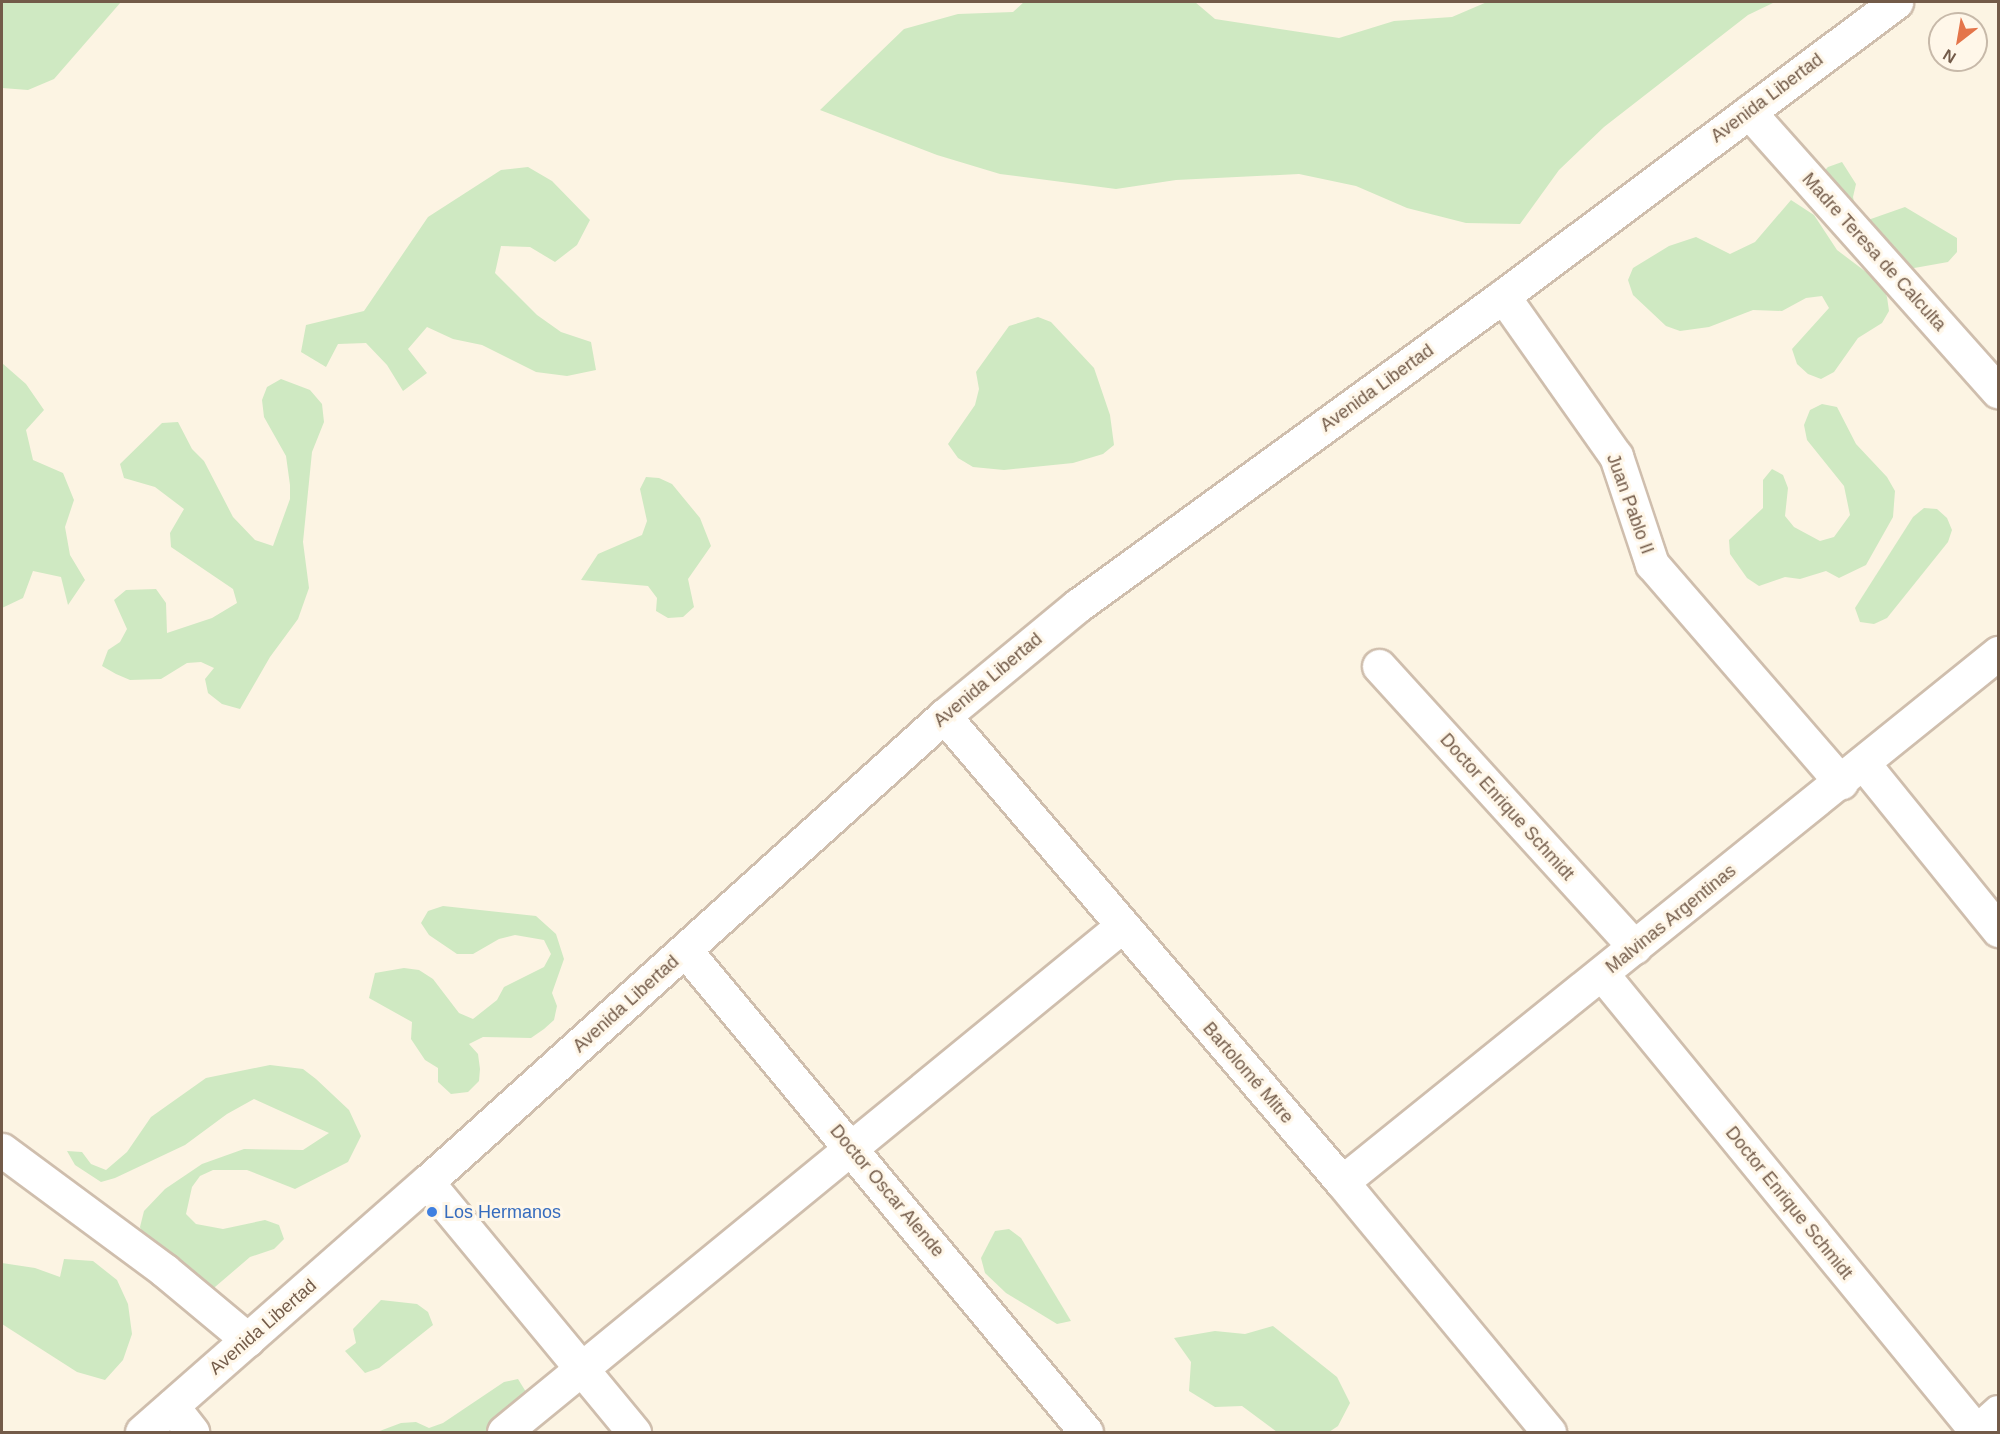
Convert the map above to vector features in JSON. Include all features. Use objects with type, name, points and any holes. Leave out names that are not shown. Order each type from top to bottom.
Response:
[{"type":"street","name":"Avenida Libertad","points":[[142,1432],[427,1182],[944,716],[1077,606],[1503,296],[1896,2]]},
{"type":"street","name":"Madre Teresa de Calculta","points":[[1749,112],[1998,391]]},
{"type":"street","name":"Juan Pablo II","points":[[1503,296],[1616,456],[1652,564],[1998,930]]},
{"type":"street","name":"Malvinas Argentinas","points":[[1342,1182],[1998,653]]},
{"type":"street","name":"Doctor Enrique Schmidt","points":[[1378,666],[1635,947]]},
{"type":"street","name":"Bartolomé Mitre","points":[[944,716],[1342,1182],[1550,1432]]},
{"type":"street","points":[[504,1432],[1122,926]]},
{"type":"street","name":"Doctor Oscar Alende","points":[[685,950],[1086,1432]]},
{"type":"street","name":"Doctor Enrique Schmidt","points":[[1602,974],[1976,1432]]},
{"type":"street","points":[[2,1150],[164,1270],[248,1340]]},
{"type":"street","points":[[427,1182],[634,1432]]},
{"type":"street","points":[[172,1406],[192,1432]]},
{"type":"street","points":[[1976,1432],[1998,1412]]},
{"type":"green space","points":[[2,2],[121,2],[54,79],[28,90],[2,88]]},
{"type":"green space","points":[[1024,2],[1195,2],[1215,19],[1339,38],[1394,21],[1452,17],[1487,2],[1775,2],[1748,15],[1604,127],[1559,170],[1520,224],[1466,223],[1407,208],[1356,186],[1299,174],[1176,180],[1116,189],[1000,174],[937,155],[820,110],[904,29],[958,14],[1013,12]]},
{"type":"green space","points":[[1842,162],[1856,184],[1853,197],[1856,211],[1868,220],[1905,207],[1957,238],[1957,252],[1948,262],[1903,270],[1818,177],[1828,167]]},
{"type":"green space","points":[[528,167],[552,181],[590,220],[577,245],[555,262],[530,247],[501,246],[495,273],[537,315],[561,332],[591,342],[596,370],[567,376],[536,372],[482,345],[453,339],[427,327],[408,349],[427,373],[403,391],[387,365],[366,343],[338,344],[326,367],[301,352],[306,325],[364,311],[428,217],[501,170]]},
{"type":"green space","points":[[1791,200],[1814,215],[1837,250],[1882,284],[1887,297],[1889,311],[1882,323],[1858,338],[1834,372],[1821,379],[1808,374],[1797,364],[1792,349],[1829,308],[1822,296],[1806,298],[1782,311],[1753,310],[1709,327],[1680,331],[1666,326],[1633,295],[1628,280],[1633,268],[1669,246],[1696,237],[1730,254],[1755,242]]},
{"type":"green space","points":[[1038,317],[1051,322],[1094,368],[1110,415],[1114,445],[1103,454],[1073,463],[1004,470],[973,467],[958,458],[948,444],[975,405],[979,389],[976,372],[1009,326]]},
{"type":"green space","points":[[2,363],[26,384],[44,410],[26,430],[33,460],[63,473],[74,500],[65,527],[70,555],[85,580],[68,605],[61,577],[33,571],[23,598],[2,608]]},
{"type":"green space","points":[[281,379],[310,390],[322,404],[324,422],[312,452],[303,542],[309,588],[298,619],[270,657],[240,709],[222,704],[208,693],[205,679],[214,668],[201,662],[187,663],[161,679],[130,680],[102,666],[108,650],[120,642],[127,629],[114,600],[126,590],[156,589],[166,603],[167,633],[212,618],[237,603],[233,589],[171,547],[170,533],[184,509],[155,487],[124,478],[120,464],[162,423],[178,422],[192,449],[204,461],[233,517],[255,540],[273,546],[290,499],[290,485],[286,456],[264,417],[262,400],[267,387]]},
{"type":"green space","points":[[1822,404],[1837,407],[1856,444],[1887,477],[1895,491],[1893,517],[1866,565],[1839,578],[1826,571],[1800,579],[1785,577],[1759,586],[1747,578],[1730,554],[1729,540],[1763,508],[1763,480],[1772,469],[1783,475],[1788,488],[1785,516],[1794,527],[1820,541],[1834,537],[1850,515],[1844,486],[1807,440],[1804,425],[1810,410]]},
{"type":"green space","points":[[646,477],[659,478],[672,484],[700,518],[711,546],[688,579],[694,607],[683,617],[668,618],[656,611],[657,598],[648,586],[581,580],[598,554],[642,535],[647,521],[640,489]]},
{"type":"green space","points":[[1924,508],[1937,509],[1947,518],[1952,530],[1948,542],[1887,618],[1874,624],[1860,622],[1855,608],[1913,517]]},
{"type":"green space","points":[[443,906],[536,916],[556,934],[564,959],[552,993],[557,1006],[554,1020],[531,1038],[483,1037],[469,1044],[478,1054],[479,1081],[468,1092],[451,1094],[438,1082],[438,1068],[425,1060],[411,1039],[412,1022],[369,998],[375,973],[404,968],[419,970],[433,979],[459,1013],[473,1019],[497,1000],[504,987],[544,967],[551,954],[544,940],[515,935],[499,939],[473,954],[457,954],[429,935],[421,923],[428,911]]},
{"type":"green space","points":[[270,1065],[303,1069],[316,1079],[349,1110],[361,1136],[348,1162],[295,1189],[247,1170],[213,1170],[200,1176],[192,1187],[186,1214],[196,1224],[223,1229],[265,1220],[279,1225],[284,1239],[274,1249],[250,1257],[208,1293],[145,1243],[140,1227],[144,1211],[165,1189],[202,1164],[244,1149],[303,1150],[329,1133],[254,1099],[227,1114],[185,1145],[115,1178],[101,1182],[75,1165],[67,1151],[82,1152],[91,1164],[106,1170],[127,1152],[151,1117],[206,1078]]},
{"type":"green space","points":[[1009,1229],[1021,1238],[1071,1321],[1057,1324],[1006,1293],[985,1273],[981,1258],[995,1231]]},
{"type":"green space","points":[[64,1259],[93,1261],[117,1280],[128,1304],[132,1334],[123,1360],[105,1380],[77,1372],[2,1324],[2,1263],[35,1268],[60,1277]]},
{"type":"green space","points":[[381,1300],[417,1304],[428,1312],[433,1325],[379,1368],[365,1373],[345,1351],[356,1343],[353,1329]]},
{"type":"green space","points":[[1273,1326],[1337,1377],[1350,1403],[1338,1426],[1329,1432],[1277,1432],[1242,1406],[1215,1407],[1189,1391],[1191,1362],[1174,1338],[1215,1331],[1245,1334]]},
{"type":"green space","points":[[518,1379],[526,1392],[520,1406],[493,1432],[377,1432],[401,1423],[416,1422],[429,1428],[443,1423],[504,1382]]},
{"type":"place","name":"Los Hermanos","points":[[432,1212]]}]
